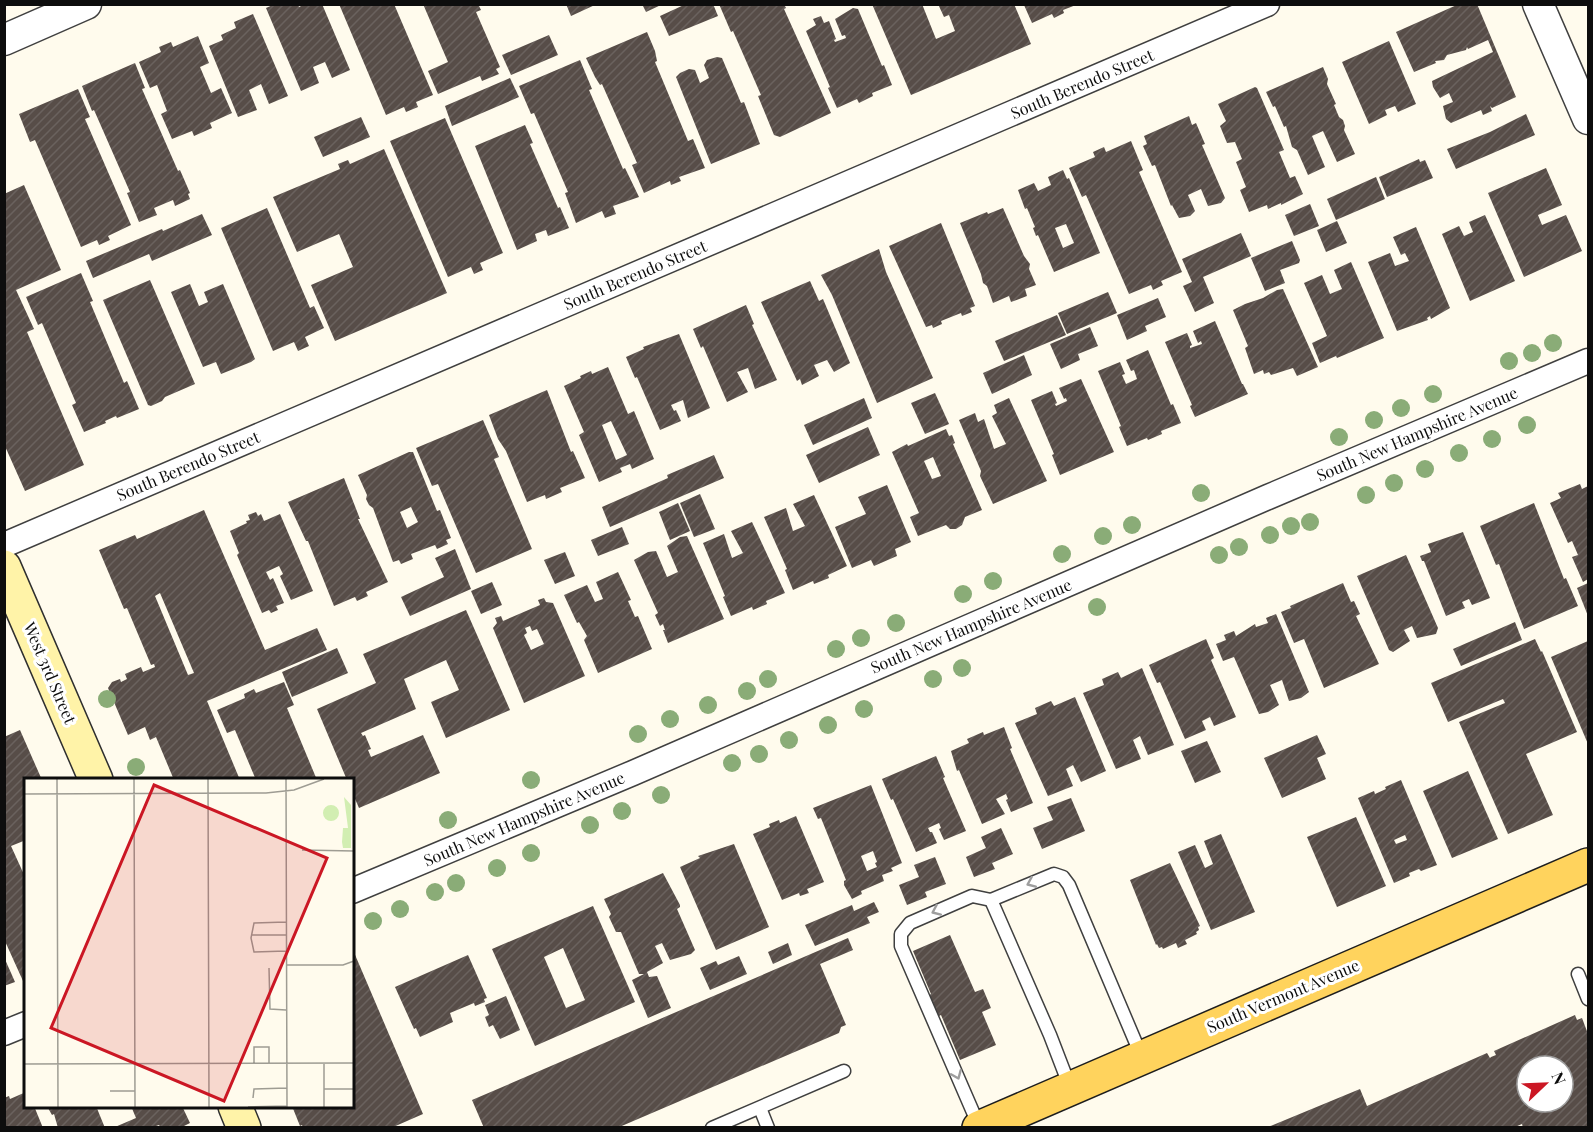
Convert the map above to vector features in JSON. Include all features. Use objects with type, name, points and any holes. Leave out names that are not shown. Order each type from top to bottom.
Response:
[{"type":"main road","name":"West 3rd Street","points":[[4,567],[95,778]]},
{"type":"main road","name":"South Vermont Avenue","points":[[979,1127],[1588,865]]},
{"type":"main road","points":[[234,1108],[244,1128]]},
{"type":"street","points":[[4,39],[86,4]]},
{"type":"street","name":"South Berendo Street","points":[[4,545],[1267,4]]},
{"type":"street","points":[[1538,4],[1588,119]]},
{"type":"street","name":"South New Hampshire Avenue","points":[[354,890],[623,777],[1588,361]]},
{"type":"street","points":[[4,1033],[24,1025]]},
{"type":"lane","points":[[979,1127],[901,946],[901,934],[910,923],[972,896],[991,900],[1054,874],[1063,877],[1069,885],[1141,1056]]},
{"type":"lane","points":[[991,900],[1050,1035],[1070,1087]]},
{"type":"lane","points":[[1578,974],[1588,999]]},
{"type":"lane","points":[[712,1128],[844,1071]]},
{"type":"lane","points":[[760,1108],[768,1128]]},
{"type":"building","points":[[275,4],[287,4],[287,6],[298,4],[299,7],[305,4],[322,4],[350,70],[332,78],[325,62],[313,67],[319,83],[301,91],[266,8]]},
{"type":"building","points":[[339,4],[394,4],[433,95],[416,102],[418,107],[406,112],[404,107],[386,115]]},
{"type":"building","points":[[423,4],[478,4],[481,10],[476,12],[500,67],[496,69],[499,74],[482,81],[480,76],[438,94],[428,71],[448,62]]},
{"type":"building","points":[[566,4],[597,4],[571,16]]},
{"type":"building","points":[[642,4],[663,4],[646,12]]},
{"type":"building","points":[[686,4],[713,4],[718,16],[669,36],[660,16]]},
{"type":"building","points":[[719,4],[784,4],[786,8],[784,9],[831,113],[780,137],[774,135],[758,96],[761,95]]},
{"type":"building","points":[[872,4],[922,4],[936,39],[955,31],[949,15],[944,17],[938,4],[1014,4],[1031,44],[911,95]]},
{"type":"building","points":[[1459,4],[1477,4],[1516,97],[1492,108],[1490,106],[1492,111],[1483,115],[1481,110],[1451,123],[1446,119],[1443,106],[1453,102],[1449,93],[1440,98],[1432,81],[1493,52],[1488,40],[1468,49],[1467,47],[1466,50],[1447,55],[1444,60],[1435,61],[1436,63],[1414,72],[1396,32]]},
{"type":"building","points":[[1024,5],[1076,5],[1063,10],[1064,13],[1054,18],[1052,14],[1032,23]]},
{"type":"building","points":[[853,8],[858,9],[892,85],[872,93],[873,96],[859,103],[857,99],[837,108],[806,31],[816,25],[813,19],[821,16],[824,23],[829,21],[835,42],[846,38],[845,35],[842,36],[835,19]]},
{"type":"building","points":[[253,14],[288,96],[269,104],[261,84],[249,90],[257,110],[238,117],[209,46],[223,40],[221,35],[236,28],[234,22]]},
{"type":"building","points":[[647,32],[655,51],[657,61],[655,62],[688,141],[693,139],[705,168],[679,177],[681,181],[671,185],[670,181],[644,193],[632,165],[637,163],[602,84],[600,85],[595,77],[586,58]]},
{"type":"building","points":[[549,35],[558,55],[511,75],[502,55]]},
{"type":"building","points":[[198,36],[209,63],[200,67],[211,93],[221,88],[232,113],[210,123],[212,128],[194,136],[192,131],[172,139],[161,114],[167,111],[157,85],[150,88],[139,62],[161,52],[159,47],[171,42],[173,47]]},
{"type":"building","points":[[1389,41],[1416,104],[1398,112],[1395,106],[1385,110],[1387,115],[1369,124],[1342,62]]},
{"type":"building","points":[[722,58],[741,103],[744,102],[760,144],[711,164],[676,77],[689,69],[695,70],[700,83],[709,78],[704,65],[707,60]]},
{"type":"building","points":[[580,60],[592,89],[589,90],[623,169],[625,168],[639,197],[613,206],[616,214],[605,218],[602,211],[576,223],[565,193],[568,192],[534,113],[531,114],[519,86]]},
{"type":"building","points":[[135,63],[145,88],[142,89],[190,193],[188,194],[190,199],[175,206],[173,200],[154,208],[157,215],[139,222],[127,193],[130,192],[82,86]]},
{"type":"building","points":[[1323,67],[1328,79],[1327,84],[1336,104],[1334,105],[1339,117],[1343,120],[1344,130],[1355,154],[1337,162],[1323,131],[1312,136],[1325,167],[1308,175],[1297,150],[1292,147],[1286,126],[1284,127],[1266,92]]},
{"type":"building","points":[[510,78],[519,97],[452,126],[445,106]]},
{"type":"building","points":[[1255,87],[1284,150],[1279,152],[1290,178],[1295,176],[1303,194],[1281,205],[1281,203],[1268,209],[1267,205],[1249,212],[1240,190],[1246,187],[1236,162],[1242,159],[1235,142],[1227,143],[1220,126],[1226,121],[1218,104]]},
{"type":"building","points":[[78,89],[90,117],[85,119],[131,225],[108,236],[110,240],[99,245],[97,240],[81,247],[35,140],[30,142],[19,114]]},
{"type":"building","points":[[1526,114],[1535,135],[1456,169],[1447,149],[1490,132]]},
{"type":"building","points":[[1189,116],[1192,125],[1196,123],[1205,144],[1202,145],[1225,198],[1221,203],[1208,206],[1201,189],[1188,195],[1195,211],[1190,216],[1179,218],[1171,206],[1155,165],[1152,166],[1143,146],[1147,144],[1144,136]]},
{"type":"building","points":[[361,117],[370,137],[323,157],[314,137]]},
{"type":"building","points":[[445,118],[503,253],[480,263],[483,270],[474,274],[471,267],[448,277],[390,141]]},
{"type":"building","points":[[525,125],[533,143],[530,144],[569,228],[548,236],[546,230],[535,234],[537,241],[517,250],[475,146]]},
{"type":"building","points":[[1131,141],[1143,170],[1139,172],[1182,272],[1161,281],[1163,285],[1153,290],[1151,285],[1129,294],[1086,195],[1082,197],[1069,168],[1095,157],[1093,152],[1104,147],[1106,152]]},
{"type":"building","points":[[384,149],[447,293],[335,341],[311,285],[353,267],[339,234],[297,252],[273,197],[340,169],[338,164],[348,160],[350,164]]},
{"type":"building","points":[[1419,159],[1420,162],[1425,160],[1433,178],[1387,197],[1379,177]]},
{"type":"building","points":[[1546,168],[1562,205],[1538,215],[1542,225],[1566,215],[1582,251],[1524,277],[1488,193]]},
{"type":"building","points":[[1063,170],[1067,179],[1069,178],[1100,253],[1054,272],[1038,235],[1036,236],[1033,228],[1035,227],[1018,190],[1034,183],[1038,191],[1051,185],[1048,177]],"holes":[[[1066,224],[1074,243],[1063,248],[1055,228]]]},
{"type":"building","points":[[1376,177],[1385,199],[1336,220],[1327,199]]},
{"type":"building","points":[[24,185],[61,270],[16,290],[34,329],[27,332],[84,465],[25,491],[4,444],[4,194]]},
{"type":"building","points":[[1310,204],[1319,226],[1294,236],[1285,215]]},
{"type":"building","points":[[267,208],[310,308],[314,306],[324,328],[305,337],[309,346],[298,351],[294,342],[273,351],[221,228]]},
{"type":"building","points":[[1003,208],[1024,256],[1030,264],[1029,269],[1036,285],[1025,289],[1027,296],[1011,302],[1009,296],[993,303],[960,223]]},
{"type":"building","points":[[202,214],[212,235],[152,261],[149,254],[93,278],[86,261]]},
{"type":"building","points":[[1485,215],[1515,281],[1470,301],[1442,234],[1459,226],[1464,236],[1473,232],[1469,222]]},
{"type":"building","points":[[1337,221],[1347,243],[1326,252],[1317,230]]},
{"type":"building","points":[[941,223],[975,306],[970,308],[972,312],[962,316],[961,313],[941,321],[942,324],[933,328],[932,325],[926,327],[889,246]]},
{"type":"building","points":[[1416,227],[1450,308],[1431,319],[1430,316],[1428,320],[1397,331],[1368,262],[1390,253],[1395,266],[1409,261],[1405,253],[1401,255],[1393,237]]},
{"type":"building","points":[[1241,233],[1251,256],[1203,277],[1214,303],[1195,312],[1183,286],[1192,282],[1182,259]]},
{"type":"building","points":[[1292,241],[1300,260],[1299,263],[1280,270],[1285,283],[1265,291],[1251,258]]},
{"type":"building","points":[[879,249],[886,272],[933,378],[877,403],[832,295],[821,275]]},
{"type":"building","points":[[1351,262],[1384,338],[1320,363],[1312,343],[1327,336],[1304,283],[1322,275],[1330,294],[1342,289],[1334,270]]},
{"type":"building","points":[[81,273],[93,301],[90,302],[124,383],[127,381],[139,409],[117,418],[116,416],[84,432],[72,405],[76,403],[42,323],[38,325],[26,297]]},
{"type":"building","points":[[150,280],[195,384],[151,406],[148,405],[103,300]]},
{"type":"building","points":[[810,281],[819,301],[823,299],[850,363],[834,372],[827,360],[814,365],[819,376],[802,385],[800,379],[797,381],[761,302]]},
{"type":"building","points":[[190,284],[199,306],[208,302],[204,292],[223,284],[255,359],[221,374],[216,362],[203,367],[171,292]]},
{"type":"building","points":[[1283,289],[1318,367],[1297,376],[1293,368],[1271,375],[1269,372],[1264,374],[1263,370],[1254,374],[1245,348],[1248,346],[1233,310]]},
{"type":"building","points":[[1108,292],[1117,313],[1067,334],[1058,313]]},
{"type":"building","points":[[1158,298],[1166,317],[1145,326],[1147,331],[1127,340],[1117,315]]},
{"type":"building","points":[[746,305],[754,324],[752,325],[777,380],[755,389],[748,368],[737,372],[748,392],[727,402],[703,346],[701,348],[693,329]]},
{"type":"building","points":[[1057,315],[1066,335],[1004,361],[995,341]]},
{"type":"building","points":[[1215,321],[1248,394],[1195,417],[1165,342],[1187,333],[1192,345],[1190,348],[1202,344],[1201,341],[1198,343],[1193,331]]},
{"type":"building","points":[[1090,327],[1098,346],[1078,354],[1080,360],[1061,369],[1050,344]]},
{"type":"building","points":[[679,334],[710,408],[688,418],[683,400],[671,405],[681,421],[660,430],[626,357],[644,349],[643,347]]},
{"type":"building","points":[[1148,350],[1181,423],[1161,431],[1162,434],[1148,440],[1147,438],[1127,446],[1098,371],[1120,362],[1126,384],[1137,379],[1134,370],[1131,371],[1126,360]]},
{"type":"building","points":[[1024,355],[1032,375],[992,394],[983,373]]},
{"type":"building","points":[[608,367],[628,414],[634,411],[654,459],[632,469],[630,464],[620,468],[622,472],[599,482],[579,435],[584,432],[564,386],[591,371],[592,374]],"holes":[[[611,421],[627,455],[616,460],[602,425]]]},
{"type":"building","points":[[1081,379],[1114,452],[1060,475],[1052,455],[1054,454],[1031,400],[1052,391],[1056,406],[1067,401],[1059,388]]},
{"type":"building","points":[[547,390],[571,452],[573,451],[585,478],[560,488],[562,492],[546,499],[545,495],[527,502],[489,415]]},
{"type":"building","points":[[935,393],[949,424],[925,434],[911,403]]},
{"type":"building","points":[[864,398],[872,418],[813,445],[804,425]]},
{"type":"building","points":[[1009,398],[1047,481],[993,504],[959,420],[975,413],[978,422],[984,419],[994,449],[1006,444],[992,416],[997,413],[994,405]]},
{"type":"building","points":[[483,420],[499,457],[494,459],[532,549],[476,573],[438,484],[432,486],[416,448]]},
{"type":"building","points":[[868,427],[880,455],[819,483],[806,455]]},
{"type":"building","points":[[946,429],[949,436],[952,435],[955,443],[953,444],[982,510],[965,517],[962,525],[956,529],[950,529],[946,525],[918,536],[910,517],[919,513],[892,452],[907,444],[908,446]],"holes":[[[933,457],[941,476],[932,479],[924,461]]]},
{"type":"building","points":[[413,452],[437,511],[440,510],[451,538],[446,540],[448,544],[437,549],[435,545],[411,554],[413,559],[401,564],[399,560],[393,562],[358,475]],"holes":[[[411,507],[418,522],[407,528],[400,512]]]},
{"type":"building","points":[[714,455],[724,478],[610,527],[602,507]]},
{"type":"building","points":[[344,478],[360,519],[358,519],[388,582],[366,592],[368,596],[357,601],[355,597],[334,606],[308,541],[288,502]]},
{"type":"building","points":[[1580,484],[1582,489],[1588,486],[1588,579],[1583,582],[1572,557],[1578,555],[1572,541],[1568,543],[1550,503],[1561,498],[1558,493]]},
{"type":"building","points":[[887,485],[911,542],[895,549],[897,556],[874,566],[871,560],[852,568],[835,527],[866,514],[858,497]]},
{"type":"building","points":[[700,494],[715,529],[694,537],[680,503]]},
{"type":"building","points":[[814,495],[847,566],[828,575],[829,578],[814,584],[813,581],[793,590],[785,570],[787,569],[764,517],[786,508],[793,531],[805,526],[793,504]]},
{"type":"building","points":[[678,503],[690,531],[670,540],[659,512]]},
{"type":"building","points":[[1534,503],[1564,579],[1566,578],[1578,606],[1524,629],[1499,564],[1496,565],[1480,526]]},
{"type":"building","points":[[204,510],[265,650],[317,628],[327,650],[207,701],[239,778],[173,778],[156,737],[150,740],[145,727],[128,735],[108,688],[112,682],[127,679],[125,674],[141,667],[143,672],[155,667],[154,664],[151,665],[127,608],[124,609],[99,550],[135,535],[137,539]],"holes":[[[160,593],[194,673],[188,675],[155,596]]]},
{"type":"building","points":[[256,512],[258,516],[261,514],[264,521],[280,514],[313,591],[291,600],[280,576],[283,574],[279,566],[266,572],[270,580],[273,578],[284,603],[276,606],[278,610],[271,613],[269,610],[262,613],[237,555],[239,553],[230,531],[247,523],[246,521],[250,520],[248,515]]},
{"type":"building","points":[[752,522],[785,593],[766,601],[767,604],[753,610],[752,607],[731,616],[703,543],[724,534],[732,558],[743,553],[731,531]]},
{"type":"building","points":[[622,527],[629,544],[598,556],[591,540]]},
{"type":"building","points":[[1463,532],[1490,598],[1472,605],[1469,599],[1462,602],[1465,608],[1446,616],[1420,556],[1431,552],[1428,544]]},
{"type":"building","points":[[687,536],[724,619],[668,643],[663,624],[660,626],[655,615],[658,613],[634,560],[648,552],[656,551],[667,577],[678,572],[667,546],[680,537]]},
{"type":"building","points":[[455,549],[471,589],[410,616],[401,597],[444,577],[435,558]]},
{"type":"building","points":[[565,552],[575,576],[555,584],[544,560]]},
{"type":"building","points":[[1406,555],[1438,628],[1436,634],[1417,638],[1412,626],[1404,630],[1410,641],[1393,652],[1389,650],[1357,576]]},
{"type":"building","points":[[618,572],[631,600],[628,601],[635,617],[638,616],[652,649],[598,673],[584,640],[587,636],[579,622],[577,623],[564,595],[587,585],[595,602],[603,599],[596,582]]},
{"type":"building","points":[[492,582],[502,605],[481,614],[471,591]]},
{"type":"building","points":[[1343,583],[1351,602],[1354,601],[1360,614],[1356,616],[1379,664],[1324,688],[1304,639],[1294,643],[1281,612]]},
{"type":"building","points":[[1588,583],[1588,616],[1577,588]]},
{"type":"building","points":[[544,598],[546,602],[553,603],[585,676],[524,703],[493,628],[497,623],[495,618],[501,616],[503,621],[540,605],[538,600]],"holes":[[[530,626],[532,631],[537,629],[544,644],[531,650],[524,635],[527,633],[525,628]]]},
{"type":"building","points":[[466,610],[510,710],[446,738],[431,702],[459,690],[446,660],[404,679],[416,709],[361,733],[365,735],[371,749],[368,750],[371,757],[423,735],[440,773],[359,808],[354,797],[354,778],[346,778],[317,709],[376,683],[363,654]]},
{"type":"building","points":[[1276,614],[1309,692],[1301,698],[1289,701],[1282,680],[1270,685],[1279,705],[1268,712],[1259,714],[1234,657],[1223,661],[1216,644],[1226,640],[1224,635],[1234,631],[1236,636],[1255,624],[1256,627],[1268,623],[1266,618]]},
{"type":"building","points":[[1515,622],[1522,640],[1461,666],[1453,649]]},
{"type":"building","points":[[1206,639],[1214,658],[1211,660],[1236,717],[1214,726],[1210,717],[1202,721],[1206,730],[1185,739],[1160,682],[1157,683],[1149,665]]},
{"type":"building","points":[[1535,639],[1577,732],[1526,754],[1553,815],[1508,834],[1459,722],[1505,703],[1503,699],[1448,722],[1431,683]]},
{"type":"building","points":[[1588,641],[1588,744],[1551,657]]},
{"type":"building","points":[[337,648],[348,673],[292,697],[282,672]]},
{"type":"building","points":[[1142,668],[1174,745],[1148,755],[1140,736],[1133,740],[1141,759],[1116,769],[1083,693],[1104,685],[1102,679],[1118,672],[1121,678]]},
{"type":"building","points":[[284,682],[294,705],[287,708],[316,778],[255,778],[235,730],[227,733],[217,710],[245,698],[244,694],[254,689],[256,693]]},
{"type":"building","points":[[1075,697],[1106,771],[1081,782],[1073,765],[1066,769],[1073,786],[1048,796],[1015,723],[1037,714],[1035,708],[1051,701],[1054,706]]},
{"type":"building","points":[[1004,727],[1012,748],[1010,749],[1033,803],[1011,812],[1006,794],[996,799],[1005,814],[982,824],[959,770],[957,771],[951,751],[969,743],[967,739]]},
{"type":"building","points":[[20,730],[41,778],[24,778],[24,841],[11,846],[24,875],[23,981],[4,939],[4,737]]},
{"type":"building","points":[[1317,735],[1326,754],[1317,758],[1326,779],[1282,798],[1264,758]]},
{"type":"building","points":[[1207,741],[1221,772],[1195,783],[1181,751]]},
{"type":"building","points":[[936,756],[966,831],[944,840],[939,823],[928,828],[937,843],[916,852],[882,779]]},
{"type":"building","points":[[1468,771],[1498,839],[1452,858],[1423,791]]},
{"type":"building","points":[[1401,780],[1437,865],[1409,873],[1410,876],[1394,883],[1358,798],[1374,791],[1375,794],[1386,789],[1385,787]],"holes":[[[1405,835],[1407,840],[1396,844],[1394,840]]]},
{"type":"building","points":[[871,785],[902,863],[891,868],[893,871],[882,875],[884,881],[861,891],[862,894],[852,899],[844,885],[846,880],[821,818],[818,819],[813,808]],"holes":[[[873,851],[877,862],[875,863],[877,867],[867,871],[861,856]]]},
{"type":"building","points":[[1071,798],[1085,831],[1042,849],[1033,828],[1053,820],[1047,807]]},
{"type":"building","points":[[796,816],[824,882],[807,889],[809,893],[800,896],[799,893],[782,900],[753,834],[770,827],[769,824],[779,820],[780,823]]},
{"type":"building","points":[[1356,817],[1386,886],[1337,907],[1307,837]]},
{"type":"building","points":[[1001,828],[1013,854],[992,863],[995,869],[974,877],[966,857],[986,848],[981,837]]},
{"type":"building","points":[[1221,834],[1255,912],[1211,930],[1178,852],[1195,845],[1205,868],[1213,864],[1204,841]]},
{"type":"building","points":[[734,844],[769,927],[716,950],[680,867],[700,858],[698,856]]},
{"type":"building","points":[[935,857],[946,884],[925,892],[927,897],[907,905],[899,885],[919,877],[914,865]]},
{"type":"building","points":[[1170,863],[1200,926],[1197,934],[1185,940],[1187,944],[1178,948],[1176,943],[1163,949],[1156,945],[1130,880]]},
{"type":"building","points":[[663,873],[680,905],[677,909],[695,950],[691,954],[670,960],[662,943],[655,946],[663,963],[647,972],[649,977],[657,976],[671,1008],[648,1018],[632,980],[644,974],[639,974],[621,932],[616,932],[604,899]]},
{"type":"building","points":[[874,902],[879,912],[867,917],[870,923],[815,946],[805,925],[852,905],[854,911]]},
{"type":"building","points":[[593,906],[635,1002],[535,1046],[492,949]],"holes":[[[563,948],[585,1000],[566,1008],[544,957]]]},
{"type":"building","points":[[950,935],[975,992],[983,989],[991,1008],[982,1012],[996,1045],[960,1060],[941,1015],[935,1018],[926,997],[931,994],[913,951]]},
{"type":"building","points":[[848,938],[853,950],[820,964],[846,1025],[841,1027],[839,1033],[617,1128],[484,1128],[472,1100]]},
{"type":"building","points":[[788,943],[792,955],[773,964],[768,952]]},
{"type":"building","points":[[354,952],[423,1114],[391,1128],[303,1128],[302,1125],[300,1126],[293,1108],[354,1108]]},
{"type":"building","points":[[468,955],[487,998],[484,999],[485,1002],[475,1006],[474,1003],[450,1013],[453,1022],[420,1037],[395,987]]},
{"type":"building","points":[[739,956],[747,974],[710,990],[700,968],[716,961],[718,965]]},
{"type":"building","points":[[4,957],[15,982],[4,986]]},
{"type":"building","points":[[506,996],[520,1030],[500,1039],[493,1025],[489,1027],[485,1017],[489,1015],[485,1005]]},
{"type":"building","points":[[1575,1015],[1577,1020],[1582,1018],[1588,1034],[1588,1128],[1523,1128],[1522,1124],[1515,1127],[1268,1127],[1360,1089],[1367,1106],[1487,1053],[1490,1058],[1496,1055],[1494,1051]]},
{"type":"building","points":[[24,1093],[24,1108],[35,1108],[43,1128],[4,1128],[4,1098],[9,1096],[10,1099]]},
{"type":"building","points":[[48,1108],[97,1108],[105,1128],[58,1128],[54,1114],[52,1115]]},
{"type":"building","points":[[132,1108],[183,1108],[190,1123],[180,1128],[161,1128],[159,1125],[115,1127],[136,1118]]}]
